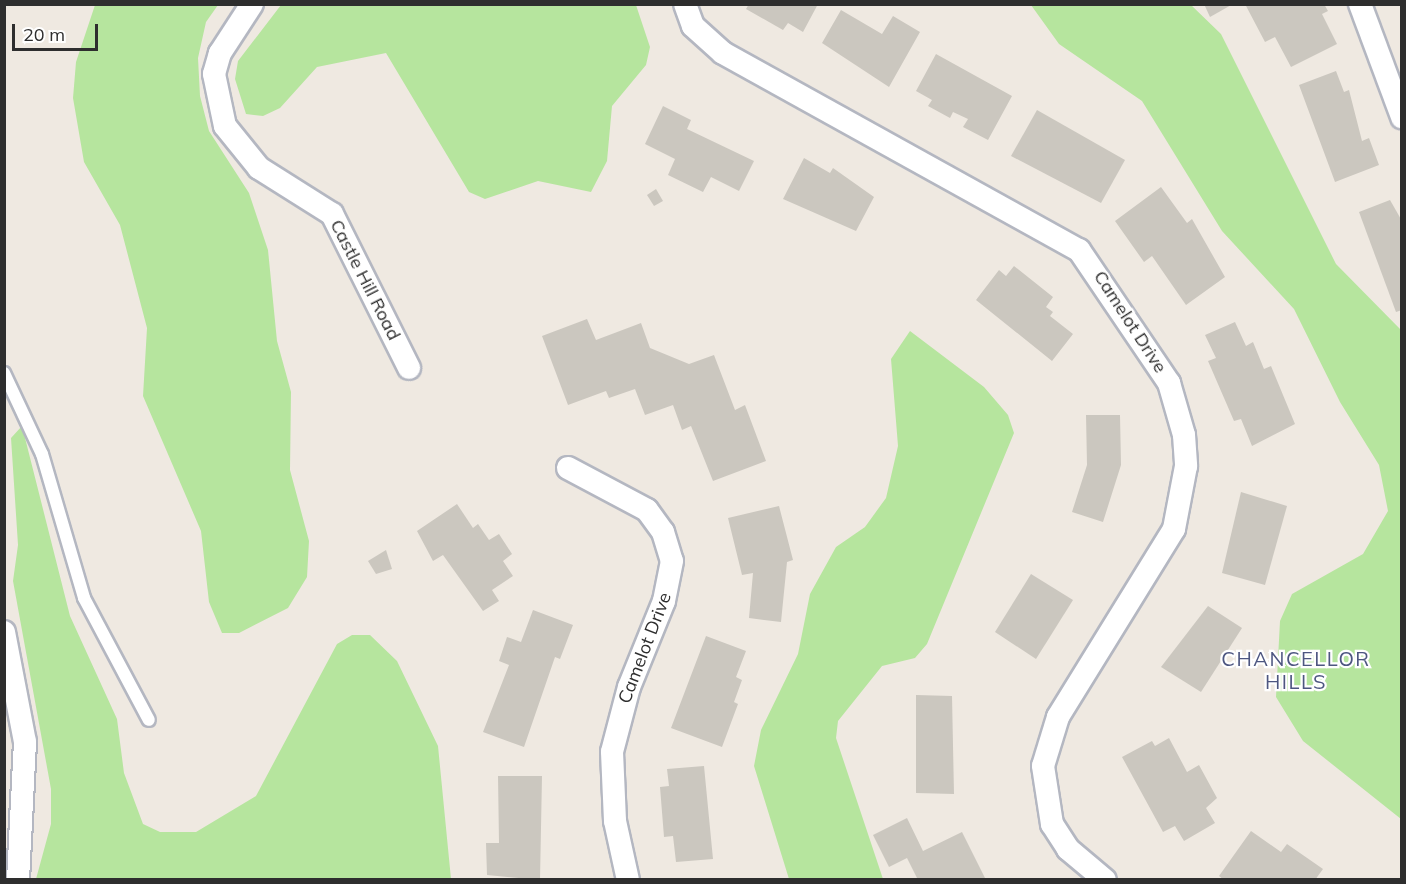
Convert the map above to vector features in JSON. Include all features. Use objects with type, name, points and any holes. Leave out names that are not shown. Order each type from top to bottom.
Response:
[{"type":"street","name":"Castle Hill Road","points":[[252,4],[220,53],[214,74],[225,126],[259,168],[332,214],[409,368]]},
{"type":"street","name":"Camelot Drive","points":[[685,4],[693,26],[723,53],[1079,250],[1169,382],[1184,435],[1186,466],[1174,529],[1058,717],[1043,766],[1052,824],[1068,849],[1105,879]]},
{"type":"street","points":[[1360,4],[1401,117]]},
{"type":"street","name":"Camelot Drive","points":[[568,468],[647,510],[663,532],[672,561],[664,601],[629,687],[612,752],[615,821],[628,879]]},
{"type":"street","points":[[4,632],[25,742],[18,879]]},
{"type":"lane","points":[[4,374],[42,454],[84,598],[149,720]]},
{"type":"green space","points":[[95,5],[218,5],[206,22],[198,58],[200,96],[209,131],[249,193],[268,250],[277,341],[291,392],[290,470],[309,541],[307,577],[288,608],[239,633],[222,633],[209,602],[201,531],[143,396],[147,328],[120,225],[84,162],[73,98],[76,62]]},
{"type":"green space","points":[[281,5],[636,5],[650,47],[646,65],[612,106],[607,161],[591,192],[538,181],[485,199],[469,192],[386,53],[317,67],[280,108],[263,116],[246,114],[235,79],[238,61]]},
{"type":"green space","points":[[1031,5],[1191,5],[1221,34],[1336,264],[1401,330],[1401,819],[1303,741],[1276,697],[1280,621],[1292,594],[1363,554],[1388,511],[1379,465],[1340,402],[1294,309],[1222,231],[1142,101],[1059,44]]},
{"type":"green space","points":[[910,331],[984,387],[1008,415],[1014,433],[927,644],[915,658],[882,666],[838,721],[836,738],[883,879],[789,879],[754,766],[761,730],[798,654],[810,594],[836,547],[865,527],[886,498],[898,446],[891,359]]},
{"type":"green space","points":[[22,426],[70,616],[117,719],[124,773],[143,824],[160,832],[196,832],[256,796],[337,644],[352,635],[370,635],[397,661],[438,746],[451,879],[36,879],[51,824],[51,789],[13,581],[18,545],[11,438]]},
{"type":"building","points":[[749,4],[818,4],[803,32],[788,23],[783,30],[746,9]]},
{"type":"building","points":[[1204,4],[1233,4],[1210,17]]},
{"type":"building","points":[[1245,4],[1324,4],[1328,11],[1322,14],[1337,44],[1291,67],[1275,37],[1265,42]]},
{"type":"building","points":[[841,10],[882,34],[893,16],[920,32],[889,87],[822,43]]},
{"type":"building","points":[[936,54],[1012,96],[988,140],[963,127],[968,119],[953,112],[950,118],[928,106],[932,100],[916,91]]},
{"type":"building","points":[[1336,71],[1344,92],[1349,90],[1362,141],[1369,138],[1379,165],[1335,182],[1299,85]]},
{"type":"building","points":[[663,106],[691,120],[687,129],[754,161],[739,191],[711,177],[703,192],[668,175],[675,159],[645,144]]},
{"type":"building","points":[[1037,110],[1125,160],[1101,203],[1011,156]]},
{"type":"building","points":[[804,158],[830,173],[833,168],[874,197],[856,231],[783,199]]},
{"type":"building","points":[[1161,187],[1187,223],[1192,219],[1225,277],[1186,305],[1152,256],[1144,262],[1115,221]]},
{"type":"building","points":[[656,189],[663,201],[654,206],[647,195]]},
{"type":"building","points":[[1390,200],[1402,221],[1402,310],[1396,312],[1359,212]]},
{"type":"building","points":[[1014,266],[1053,297],[1046,307],[1053,312],[1050,316],[1073,334],[1052,361],[976,300],[999,270],[1006,276]]},
{"type":"building","points":[[587,319],[596,340],[641,323],[650,348],[689,364],[714,355],[735,410],[745,405],[766,461],[713,481],[691,426],[682,430],[673,405],[645,415],[635,389],[609,398],[606,391],[568,405],[542,336]]},
{"type":"building","points":[[1235,322],[1246,346],[1253,342],[1264,369],[1271,366],[1295,424],[1252,446],[1241,419],[1234,421],[1208,361],[1216,358],[1205,335]]},
{"type":"building","points":[[1086,415],[1120,415],[1121,465],[1103,522],[1072,512],[1087,465]]},
{"type":"building","points":[[1241,492],[1287,506],[1265,585],[1222,573]]},
{"type":"building","points":[[457,504],[473,528],[478,524],[489,540],[499,534],[512,554],[503,561],[513,576],[492,590],[499,601],[483,611],[443,555],[433,561],[417,531]]},
{"type":"building","points":[[779,506],[793,560],[787,562],[781,622],[749,618],[753,573],[742,575],[728,518]]},
{"type":"building","points":[[386,550],[392,569],[376,574],[368,561]]},
{"type":"building","points":[[1031,574],[1073,600],[1036,659],[995,632]]},
{"type":"building","points":[[1208,606],[1242,628],[1201,692],[1161,667]]},
{"type":"building","points":[[533,610],[573,625],[560,659],[555,657],[524,747],[483,732],[509,665],[499,661],[507,637],[521,642]]},
{"type":"building","points":[[706,636],[746,651],[736,677],[742,680],[734,702],[738,704],[722,747],[671,728]]},
{"type":"building","points":[[916,695],[952,696],[954,794],[916,793]]},
{"type":"building","points":[[1169,738],[1187,772],[1199,765],[1217,798],[1206,808],[1215,823],[1184,841],[1175,826],[1163,832],[1122,757],[1152,741],[1155,746]]},
{"type":"building","points":[[704,766],[713,859],[676,862],[673,836],[664,837],[660,787],[669,786],[667,769]]},
{"type":"building","points":[[498,776],[542,776],[540,880],[487,875],[486,843],[499,843]]},
{"type":"building","points":[[907,818],[923,851],[962,832],[986,880],[918,880],[907,858],[889,867],[873,835]]},
{"type":"building","points":[[1251,831],[1281,852],[1287,844],[1323,869],[1315,880],[1224,880],[1219,876]]},
{"type":"district","name":"CHANCELLOR HILLS","points":[[1296,670]]}]
